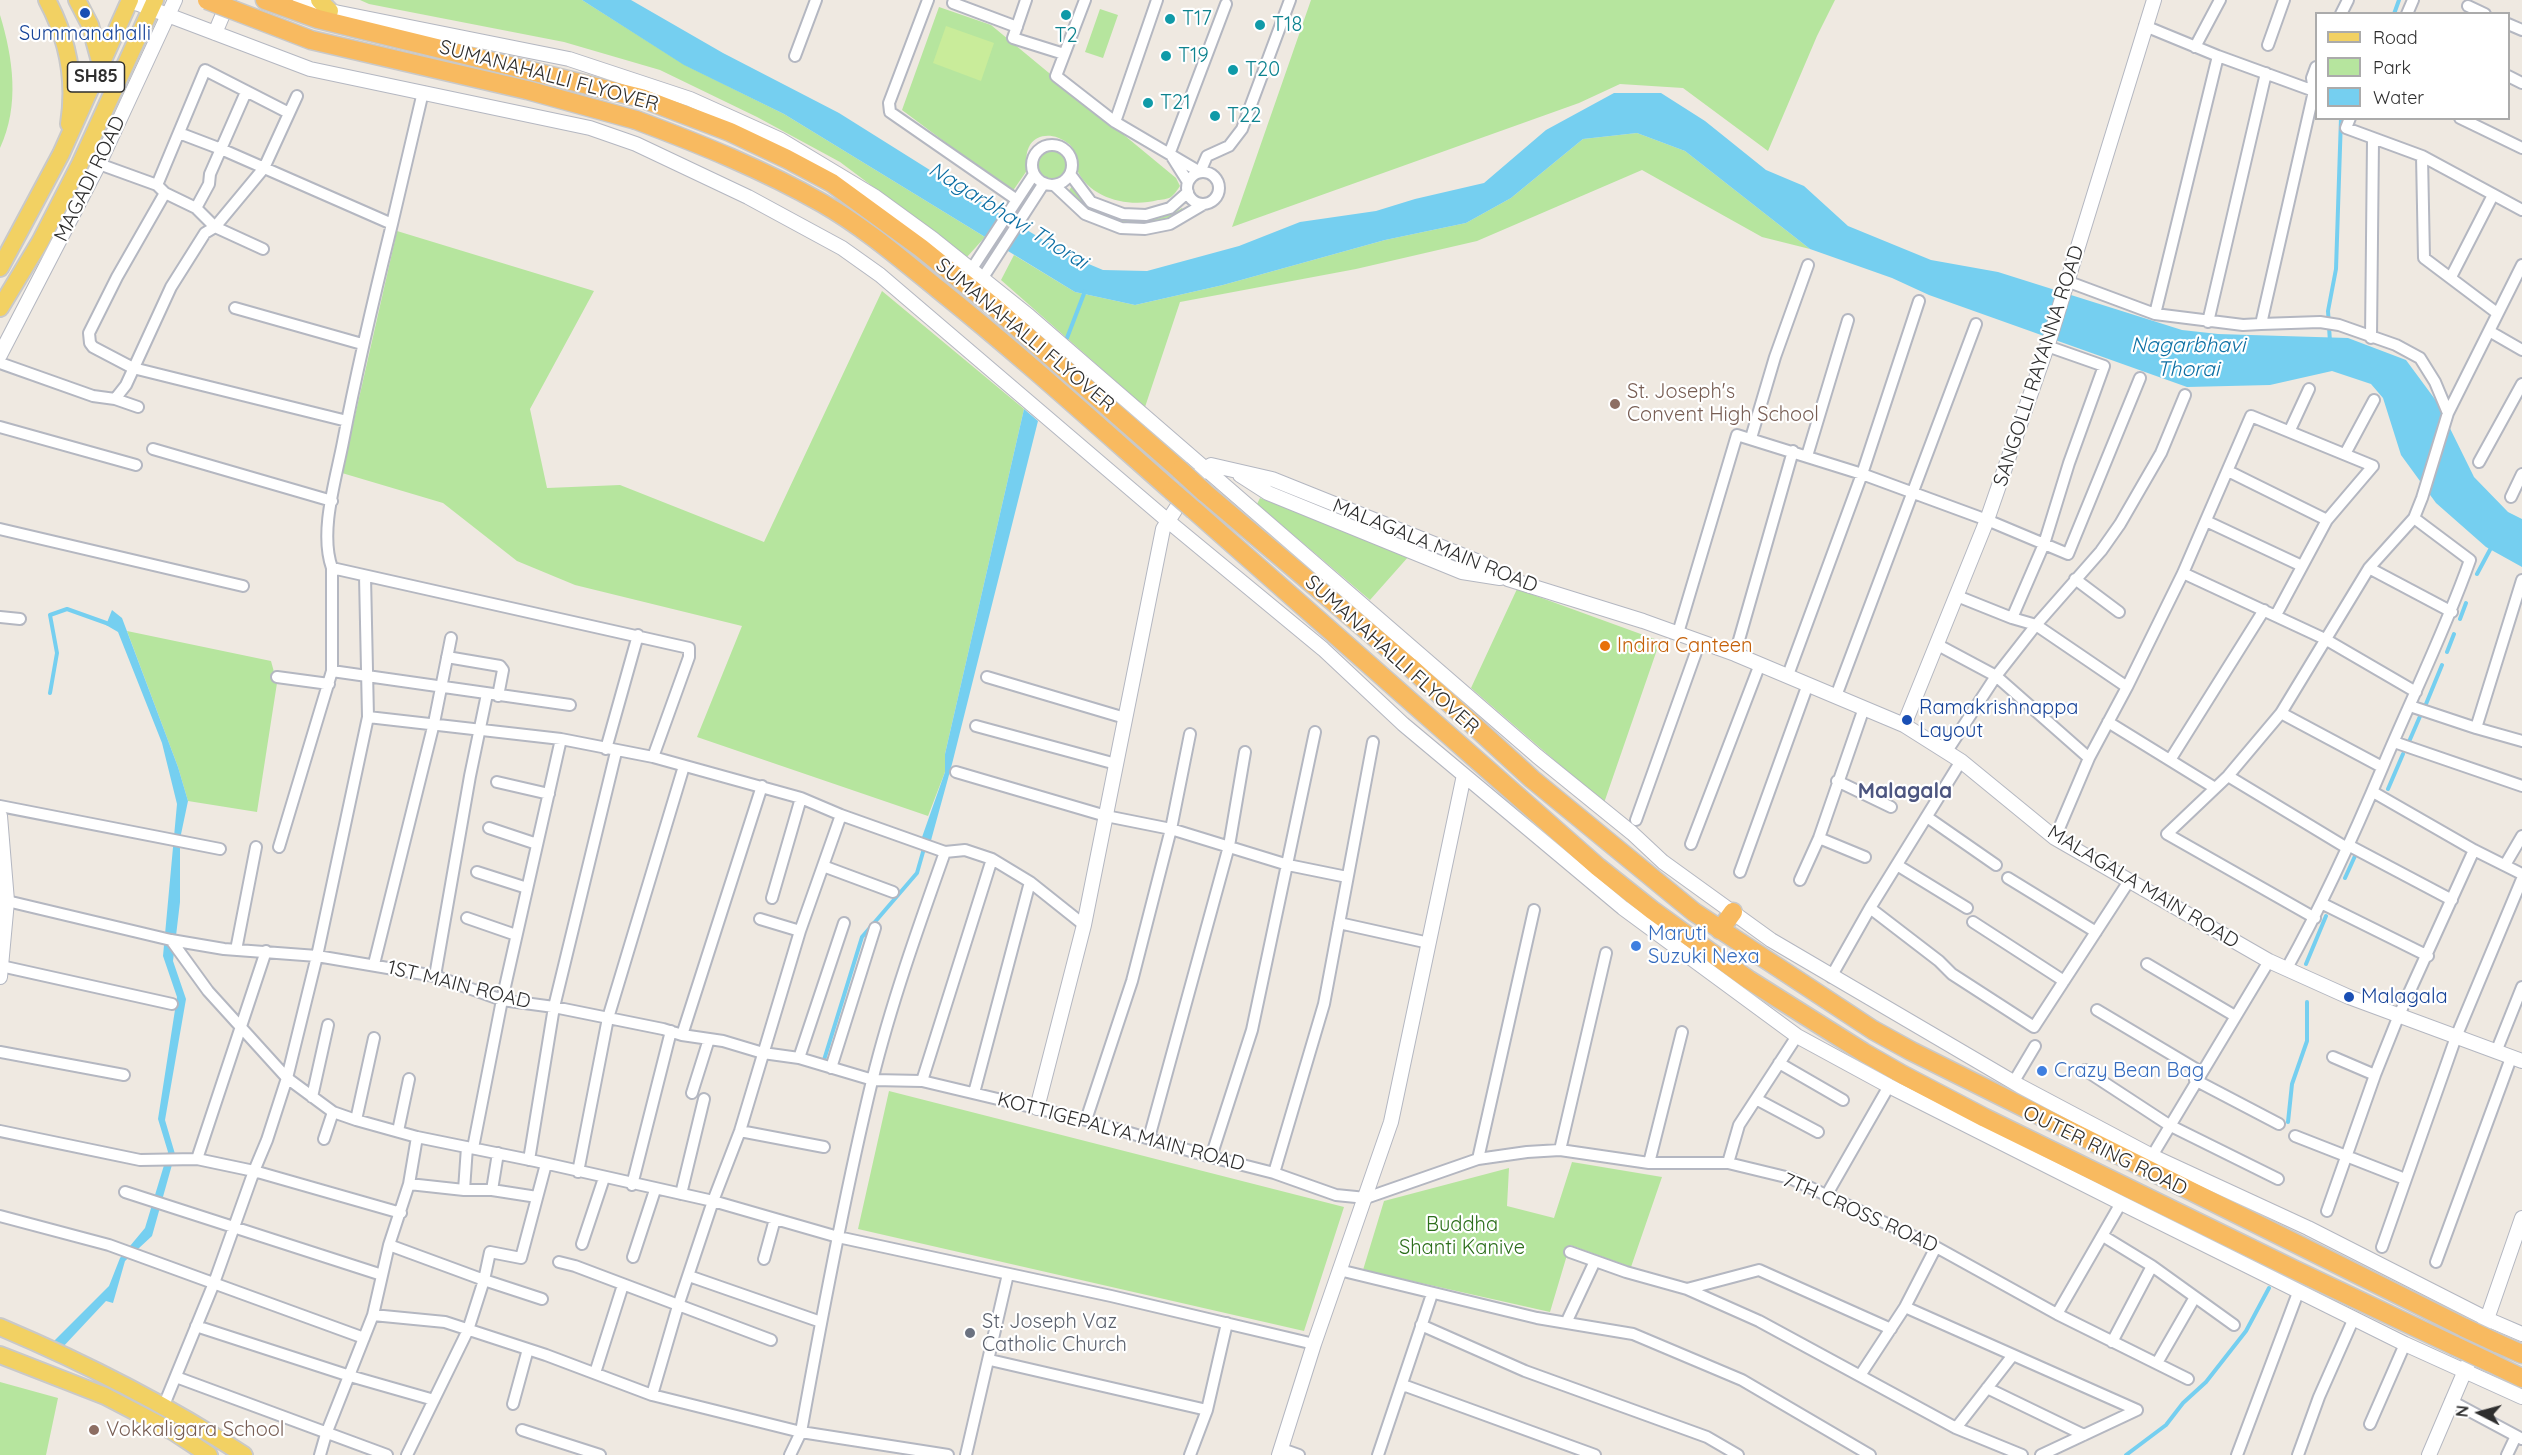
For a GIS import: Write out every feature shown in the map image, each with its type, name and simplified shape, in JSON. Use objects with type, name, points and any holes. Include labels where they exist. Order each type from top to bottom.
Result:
[{"type":"highway","name":"SUMANAHALLI FLYOVER","points":[[207,0],[311,40],[527,90],[636,120],[720,152],[824,204],[864,231],[981,324],[1680,939]]},
{"type":"highway","name":"SUMANAHALLI FLYOVER","points":[[265,0],[318,19],[641,98],[730,132],[832,183],[921,248],[994,307],[1204,492],[1409,666],[1532,779],[1612,846],[1720,930]]},
{"type":"highway","points":[[1720,930],[1733,912]]},
{"type":"highway","name":"OUTER RING ROAD","points":[[1720,930],[1874,1030],[1911,1051],[2465,1328],[2522,1354]]},
{"type":"highway","name":"OUTER RING ROAD","points":[[1680,939],[1903,1075],[1985,1118],[2522,1378]]},
{"type":"main road","points":[[46,0],[65,42],[71,74],[71,107],[61,154]]},
{"type":"main road","points":[[77,0],[90,25],[101,65]]},
{"type":"main road","name":"MAGADI ROAD","points":[[0,268],[61,154],[130,0]]},
{"type":"main road","name":"MAGADI ROAD","points":[[0,308],[40,242],[80,164],[153,4]]},
{"type":"main road","points":[[0,1327],[85,1364],[164,1405],[244,1455]]},
{"type":"main road","points":[[0,1355],[105,1396],[174,1432],[209,1455]]},
{"type":"main road","points":[[0,1364],[17,1363]]},
{"type":"street","points":[[130,0],[153,4],[167,15],[310,69],[590,128],[636,144],[720,182],[842,248],[880,275],[1168,521],[1323,649],[1403,724],[1623,908],[1680,939],[1797,1036],[1889,1086],[2121,1203],[2405,1344],[2522,1397]]},
{"type":"street","name":"MAGADI ROAD","points":[[0,354],[99,164],[175,0]]},
{"type":"street","points":[[215,33],[229,0]]},
{"type":"street","points":[[300,0],[569,59],[622,75],[690,99],[781,140],[800,151],[874,196],[980,270],[1063,346],[1537,756],[1632,833],[1663,862],[1771,940],[2013,1083],[2152,1156],[2308,1228],[2487,1319],[2522,1334]]},
{"type":"street","points":[[795,56],[816,0]]},
{"type":"street","points":[[928,0],[889,103],[890,112],[1016,202]]},
{"type":"street","points":[[954,0],[953,3],[1017,27]]},
{"type":"street","points":[[1026,0],[1013,38],[1064,54]]},
{"type":"street","points":[[1034,174],[1085,214],[1120,228],[1145,229],[1170,224],[1217,196],[1219,186],[1214,177],[1200,172],[1170,152],[1115,122],[1056,76],[1085,0]]},
{"type":"street","points":[[1115,122],[1157,0]]},
{"type":"street","points":[[1070,174],[1091,202],[1123,214],[1146,215],[1170,208],[1200,172],[1207,156],[1229,146],[1242,129],[1290,0]]},
{"type":"street","name":"SANGOLLI RAYANNA ROAD","points":[[1904,725],[1987,520],[2068,286],[2154,0]]},
{"type":"street","points":[[2195,47],[2220,0]]},
{"type":"street","points":[[2268,45],[2284,0]]},
{"type":"street","points":[[1204,204],[1194,201],[1170,152],[1226,4]]},
{"type":"street","points":[[2145,26],[2218,56],[2315,91]]},
{"type":"street","points":[[2155,314],[2218,56]]},
{"type":"street","points":[[157,184],[205,70],[289,113]]},
{"type":"street","points":[[2261,324],[2315,91],[2312,78],[2315,70]]},
{"type":"street","points":[[2208,322],[2265,73]]},
{"type":"street","points":[[196,208],[210,184],[210,174],[246,92]]},
{"type":"street","points":[[279,847],[332,672],[332,568],[326,545],[332,501],[362,344],[423,93]]},
{"type":"street","points":[[115,399],[126,385],[171,287],[205,233],[215,227],[264,168],[297,96]]},
{"type":"street","points":[[2349,120],[2346,128],[2373,140],[2422,156],[2522,210]]},
{"type":"street","points":[[2464,120],[2522,148]]},
{"type":"street","points":[[179,133],[221,148],[392,224]]},
{"type":"street","points":[[2372,338],[2373,140]]},
{"type":"street","points":[[1052,144],[1065,149],[1069,154],[1072,168],[1070,174],[1066,179],[1049,184],[980,270],[1016,202],[1034,174],[1032,160],[1035,154],[1045,146],[1052,144]]},
{"type":"street","points":[[2422,156],[2424,258],[2497,313]]},
{"type":"street","points":[[99,164],[157,184],[165,193],[196,208],[215,227],[263,249]]},
{"type":"street","points":[[165,193],[117,277],[89,333],[93,347],[133,369],[347,421]]},
{"type":"street","points":[[2451,277],[2493,195]]},
{"type":"street","points":[[1751,438],[1775,357],[1808,265]]},
{"type":"street","points":[[2315,918],[2167,834],[2228,776],[2281,713],[2369,567],[2414,518],[2448,413],[2522,265]]},
{"type":"street","points":[[2068,286],[2155,314],[2208,322],[2243,325],[2319,322],[2339,325],[2397,345],[2420,358],[2435,382],[2448,413]]},
{"type":"street","points":[[1788,675],[1862,474],[1919,301]]},
{"type":"street","points":[[235,308],[362,344]]},
{"type":"street","points":[[1807,456],[1848,320]]},
{"type":"street","points":[[1836,696],[1976,324]]},
{"type":"street","points":[[2489,331],[2522,350]]},
{"type":"street","points":[[2012,618],[2044,544],[2069,463],[2104,366],[2048,344]]},
{"type":"street","points":[[0,363],[93,396],[115,399],[138,407]]},
{"type":"street","points":[[2068,554],[2140,378]]},
{"type":"street","points":[[2479,462],[2522,384]]},
{"type":"street","points":[[2290,430],[2309,389]]},
{"type":"street","points":[[1947,751],[1996,676],[2120,524],[2161,453],[2185,395]]},
{"type":"street","points":[[2345,454],[2374,400]]},
{"type":"street","points":[[2055,838],[2088,758],[2127,687],[2183,573],[2250,416],[2290,430],[2373,466],[2327,520],[2276,615]]},
{"type":"street","points":[[0,427],[136,465]]},
{"type":"street","points":[[1678,633],[1737,435],[1862,474],[1987,520],[2068,554],[2087,566]]},
{"type":"street","points":[[153,449],[332,501]]},
{"type":"street","points":[[1735,654],[1793,452]]},
{"type":"street","name":"MALAGALA MAIN ROAD","points":[[1206,468],[1211,465],[1230,470],[1268,493],[1462,572],[1508,579],[1678,633],[1788,675],[1904,725],[1961,761],[2055,838],[2269,961],[2349,997],[2516,1060]]},
{"type":"street","points":[[1037,1108],[1084,925],[1163,530],[1196,477],[1206,468]]},
{"type":"street","points":[[2228,471],[2327,520]]},
{"type":"street","points":[[2511,497],[2521,478]]},
{"type":"street","points":[[2287,968],[2315,918],[2373,792],[2451,612],[2470,560],[2414,518]]},
{"type":"street","points":[[2206,521],[2302,566]]},
{"type":"street","points":[[0,529],[243,586]]},
{"type":"street","points":[[2369,567],[2451,612]]},
{"type":"street","points":[[332,568],[689,648],[690,652],[653,757]]},
{"type":"street","points":[[2183,573],[2325,639],[2416,692]]},
{"type":"street","points":[[164,1405],[214,1283],[288,1078],[317,956],[368,717],[365,576]]},
{"type":"street","points":[[2075,579],[2120,612]]},
{"type":"street","points":[[2476,728],[2522,580]]},
{"type":"street","points":[[1958,596],[2012,618],[2036,625],[2127,687]]},
{"type":"street","points":[[2170,760],[2264,610]]},
{"type":"street","points":[[0,617],[20,619]]},
{"type":"street","points":[[529,1160],[554,1007],[638,635]]},
{"type":"street","points":[[374,964],[434,723],[451,638]]},
{"type":"street","points":[[1636,820],[1700,641]]},
{"type":"street","points":[[1938,645],[1996,676],[2088,758]]},
{"type":"street","points":[[435,976],[480,729],[503,670],[500,666],[447,657]]},
{"type":"street","points":[[1691,844],[1760,664]]},
{"type":"street","points":[[332,672],[570,705]]},
{"type":"street","points":[[277,676],[329,684]]},
{"type":"street","points":[[987,677],[1125,718]]},
{"type":"street","points":[[1740,872],[1808,684]]},
{"type":"street","points":[[2410,706],[2522,741]]},
{"type":"street","points":[[1800,880],[1820,838],[1837,781],[1864,708]]},
{"type":"street","points":[[2281,713],[2382,767]]},
{"type":"street","points":[[368,717],[561,739],[653,757],[762,786],[801,798],[841,815],[945,852],[965,850],[992,859],[1030,882],[1084,925]]},
{"type":"street","points":[[2108,722],[2215,789]]},
{"type":"street","points":[[976,726],[1116,764]]},
{"type":"street","points":[[1211,1157],[1252,1030],[1315,732]]},
{"type":"street","points":[[1086,1120],[1132,981],[1171,829],[1190,734]]},
{"type":"street","points":[[464,1190],[470,1147],[561,739]]},
{"type":"street","points":[[1274,1173],[1324,1004],[1372,742]]},
{"type":"street","points":[[2394,742],[2522,786]]},
{"type":"street","points":[[1149,1138],[1229,846],[1245,752]]},
{"type":"street","points":[[1831,977],[1870,908],[1961,761]]},
{"type":"street","points":[[578,1172],[608,1018],[684,766]]},
{"type":"street","points":[[956,772],[1106,816],[1171,829],[1288,865],[1347,877]]},
{"type":"street","points":[[1299,1455],[1280,1452],[1314,1344],[1391,1122],[1464,775]]},
{"type":"street","points":[[2228,776],[2348,846],[2452,900]]},
{"type":"street","points":[[1837,781],[1891,807]]},
{"type":"street","points":[[497,782],[549,794]]},
{"type":"street","points":[[632,1185],[676,1033],[762,786]]},
{"type":"street","points":[[2373,792],[2474,850],[2522,874]]},
{"type":"street","points":[[772,898],[801,798]]},
{"type":"street","points":[[0,807],[220,849]]},
{"type":"street","points":[[652,1395],[688,1275],[740,1131],[800,931],[841,815]]},
{"type":"street","points":[[0,816],[7,901],[1,971],[172,1004]]},
{"type":"street","points":[[1927,817],[1996,865]]},
{"type":"street","points":[[489,828],[537,844]]},
{"type":"street","points":[[2505,865],[2522,836]]},
{"type":"street","points":[[1820,838],[1865,857]]},
{"type":"street","points":[[236,950],[256,847]]},
{"type":"street","points":[[2327,1211],[2375,1075],[2399,1015],[2428,956],[2474,850]]},
{"type":"street","points":[[790,1455],[801,1432],[838,1237],[873,1080],[905,965],[945,852]]},
{"type":"street","points":[[922,1081],[992,859]]},
{"type":"street","points":[[1897,865],[1967,908]]},
{"type":"street","points":[[823,866],[893,891]]},
{"type":"street","points":[[477,873],[527,888]]},
{"type":"street","points":[[2008,878],[2096,932]]},
{"type":"street","points":[[2382,1247],[2456,1037],[2522,879]]},
{"type":"street","points":[[1870,908],[1939,961],[1952,974],[2034,1027],[2129,881]]},
{"type":"street","points":[[974,1093],[1030,882]]},
{"type":"street","name":"1ST MAIN ROAD","points":[[7,901],[171,940],[236,950],[317,956],[435,976],[502,1000],[554,1007],[709,1039],[763,1053],[799,1058],[873,1080]]},
{"type":"street","points":[[2321,903],[2428,956]]},
{"type":"street","points":[[1478,1159],[1534,910]]},
{"type":"street","points":[[467,918],[516,936]]},
{"type":"street","points":[[760,919],[800,931]]},
{"type":"street","points":[[1973,922],[2064,981]]},
{"type":"street","points":[[799,1058],[844,923]]},
{"type":"street","points":[[1339,923],[1429,944]]},
{"type":"street","points":[[831,1068],[875,928]]},
{"type":"street","points":[[171,940],[208,991],[288,1078],[333,1112],[417,1137],[713,1201],[838,1237],[1314,1344]]},
{"type":"street","points":[[197,1159],[266,951]]},
{"type":"street","points":[[1560,1150],[1606,953]]},
{"type":"street","points":[[2152,1156],[2269,961]]},
{"type":"street","points":[[2147,964],[2235,1016]]},
{"type":"street","points":[[2496,1052],[2522,987]]},
{"type":"street","points":[[2097,1010],[2198,1076],[2279,1124]]},
{"type":"street","points":[[312,1097],[328,1025]]},
{"type":"street","points":[[1649,1163],[1682,1032]]},
{"type":"street","points":[[1728,1163],[1739,1125],[1797,1036]]},
{"type":"street","points":[[356,1120],[374,1038]]},
{"type":"street","points":[[692,1093],[709,1039]]},
{"type":"street","points":[[2013,1083],[2035,1046]]},
{"type":"street","points":[[0,1052],[124,1076]]},
{"type":"street","points":[[2332,1057],[2375,1075]]},
{"type":"street","points":[[2436,1262],[2516,1060]]},
{"type":"street","points":[[1779,1063],[1843,1100]]},
{"type":"street","points":[[2085,1071],[2169,1125],[2278,1179]]},
{"type":"street","points":[[398,1131],[409,1079]]},
{"type":"street","name":"KOTTIGEPALYA MAIN ROAD","points":[[873,1080],[922,1081],[1037,1108],[1274,1173],[1336,1195],[1366,1198]]},
{"type":"street","points":[[1826,1196],[1889,1086]]},
{"type":"street","points":[[681,1194],[704,1099]]},
{"type":"street","points":[[1756,1099],[1818,1132]]},
{"type":"street","points":[[324,1139],[333,1112]]},
{"type":"street","points":[[0,1131],[140,1160],[197,1159],[254,1171],[401,1213]]},
{"type":"street","points":[[740,1131],[824,1147]]},
{"type":"street","points":[[2295,1136],[2405,1179]]},
{"type":"street","points":[[320,1455],[326,1434],[373,1315],[389,1245],[409,1184],[417,1137]]},
{"type":"street","name":"7TH CROSS ROAD","points":[[1366,1198],[1478,1159],[1560,1150],[1649,1163],[1728,1163],[1790,1178],[1936,1247],[2057,1314],[2188,1379]]},
{"type":"street","points":[[492,1190],[498,1153]]},
{"type":"street","points":[[407,1455],[468,1330],[484,1280],[490,1252],[521,1258],[546,1164]]},
{"type":"street","points":[[582,1244],[604,1178]]},
{"type":"street","points":[[409,1184],[464,1190],[492,1190],[537,1197]]},
{"type":"street","points":[[633,1257],[655,1190]]},
{"type":"street","points":[[125,1192],[382,1275]]},
{"type":"street","points":[[2057,1314],[2121,1203]]},
{"type":"street","points":[[0,1215],[110,1245],[364,1338]]},
{"type":"street","points":[[2429,1455],[2487,1319],[2522,1218]]},
{"type":"street","points":[[764,1259],[775,1219]]},
{"type":"street","points":[[2103,1236],[2152,1266],[2234,1324]]},
{"type":"street","points":[[389,1245],[542,1299]]},
{"type":"street","points":[[1861,1374],[1905,1307],[1936,1247]]},
{"type":"street","points":[[1570,1252],[1688,1288],[1759,1321],[1861,1374],[1956,1428],[2022,1455]]},
{"type":"street","points":[[1566,1323],[1594,1261]]},
{"type":"street","points":[[559,1262],[771,1340]]},
{"type":"street","points":[[2112,1342],[2152,1266]]},
{"type":"street","points":[[1340,1270],[1432,1294],[1566,1323],[1633,1334],[1742,1380],[1870,1455]]},
{"type":"street","points":[[1688,1288],[1759,1270],[1891,1329]]},
{"type":"street","points":[[966,1455],[990,1360],[1008,1274]]},
{"type":"street","points":[[688,1275],[821,1322]]},
{"type":"street","points":[[595,1373],[623,1285]]},
{"type":"street","points":[[2237,1455],[2299,1290]]},
{"type":"street","points":[[1378,1455],[1432,1294]]},
{"type":"street","points":[[2157,1363],[2195,1297]]},
{"type":"street","points":[[1905,1307],[2137,1410],[2041,1455]]},
{"type":"street","points":[[373,1315],[445,1322],[528,1349],[652,1395],[801,1432],[948,1455]]},
{"type":"street","points":[[2298,1455],[2319,1397],[2354,1318]]},
{"type":"street","points":[[1190,1455],[1207,1410],[1227,1323]]},
{"type":"street","points":[[1421,1325],[1526,1371],[1707,1437],[1738,1455]]},
{"type":"street","points":[[196,1326],[350,1376],[434,1400]]},
{"type":"street","points":[[2370,1424],[2405,1344]]},
{"type":"street","points":[[513,1404],[528,1349]]},
{"type":"street","points":[[1956,1428],[2013,1355]]},
{"type":"street","points":[[990,1360],[1207,1410]]},
{"type":"street","points":[[176,1377],[387,1455]]},
{"type":"street","points":[[1402,1385],[1595,1455]]},
{"type":"street","points":[[1987,1388],[2084,1435]]},
{"type":"street","points":[[2451,1401],[2519,1437],[2507,1455]]},
{"type":"street","points":[[522,1430],[600,1455]]},
{"type":"green space","points":[[360,0],[582,0],[685,65],[784,114],[985,237],[967,257],[840,162],[757,117],[660,70],[564,42],[369,4]]},
{"type":"green space","points":[[1311,0],[1835,0],[1817,36],[1768,151],[1683,88],[1620,84],[1579,103],[1232,227]]},
{"type":"green space","points":[[939,7],[991,25],[1176,178],[1180,186],[1176,192],[1166,199],[1147,202],[1123,202],[1112,199],[1091,188],[1083,180],[1077,170],[1074,153],[1069,144],[1052,136],[1044,136],[1031,143],[1028,150],[1028,169],[1012,192],[902,110]]},
{"type":"green space","points":[[1100,9],[1118,15],[1103,58],[1085,52]]},
{"type":"green space","points":[[0,15],[11,65],[12,98],[6,132],[0,148]]},
{"type":"green space","points":[[946,26],[994,43],[981,81],[933,63]]},
{"type":"green space","points":[[1637,133],[1685,151],[1810,249],[1762,237],[1642,170],[1477,241],[1356,269],[1180,302],[1145,407],[1001,280],[1014,255],[1075,292],[1135,305],[1223,285],[1385,240],[1466,223],[1511,198],[1583,139]]},
{"type":"green space","points":[[1052,151],[1062,155],[1066,165],[1062,175],[1052,179],[1042,175],[1038,165],[1042,155]]},
{"type":"green space","points":[[1072,186],[1095,207],[1123,218],[1153,219],[1182,208],[1184,211],[1153,224],[1123,223],[1108,219],[1081,203],[1068,192]]},
{"type":"green space","points":[[397,231],[594,291],[530,409],[547,488],[620,485],[764,542],[882,291],[1024,409],[945,754],[945,772],[928,816],[697,737],[742,626],[575,585],[517,561],[443,503],[342,473]]},
{"type":"green space","points":[[1260,498],[1409,556],[1370,600],[1257,504]]},
{"type":"green space","points":[[1517,589],[1660,641],[1604,803],[1471,688]]},
{"type":"green space","points":[[127,631],[271,661],[277,683],[257,812],[188,801],[178,767]]},
{"type":"green space","points":[[889,1091],[1344,1207],[1304,1331],[858,1229]]},
{"type":"green space","name":"Buddha Shanti Kanive","points":[[1572,1162],[1662,1177],[1631,1267],[1570,1245],[1550,1312],[1363,1270],[1384,1201],[1509,1168],[1507,1206],[1554,1218]]},
{"type":"green space","points":[[0,1382],[58,1398],[46,1455],[0,1455]]},
{"type":"water","name":"Nagarbhavi Thorai","points":[[582,0],[631,0],[723,53],[839,113],[1072,257],[1103,270],[1147,271],[1239,246],[1300,222],[1376,211],[1415,199],[1484,183],[1546,130],[1614,93],[1661,93],[1705,121],[1766,170],[1804,186],[1848,226],[1931,260],[1998,272],[2182,330],[2218,334],[2348,338],[2406,360],[2437,402],[2474,477],[2508,512],[2522,519],[2522,567],[2486,547],[2436,503],[2401,455],[2383,398],[2371,384],[2332,371],[2270,385],[2187,387],[1929,295],[1892,278],[1810,249],[1685,151],[1637,133],[1583,139],[1511,198],[1466,223],[1385,240],[1223,285],[1135,305],[1075,292],[784,114],[684,65]]},
{"type":"water","points":[[1024,409],[1038,421],[930,844],[921,840],[945,772],[945,754]]},
{"type":"water","points":[[112,610],[122,618],[178,767],[188,801],[180,839],[180,902],[173,961],[186,999],[165,1120],[175,1154],[152,1236],[125,1261],[113,1303],[106,1301],[61,1349],[51,1344],[109,1286],[120,1258],[145,1228],[168,1152],[158,1119],[177,997],[163,956],[177,804],[162,743],[118,632],[106,625]]},
{"type":"waterway","points":[[2395,12],[2399,0]]},
{"type":"waterway","points":[[2330,342],[2328,311],[2336,269],[2341,120]]},
{"type":"waterway","points":[[1067,338],[1085,291]]},
{"type":"waterway","points":[[2477,574],[2492,546]]},
{"type":"waterway","points":[[2460,619],[2466,603]]},
{"type":"waterway","points":[[50,693],[57,653],[50,615],[67,609],[109,624]]},
{"type":"waterway","points":[[2447,652],[2454,634]]},
{"type":"waterway","points":[[2426,704],[2442,665]]},
{"type":"waterway","points":[[2408,744],[2421,714]]},
{"type":"waterway","points":[[2388,789],[2403,754]]},
{"type":"waterway","points":[[824,1060],[862,937],[917,873],[925,845]]},
{"type":"waterway","points":[[2345,878],[2355,856]]},
{"type":"waterway","points":[[2306,964],[2326,916]]},
{"type":"waterway","points":[[2288,1122],[2292,1084],[2307,1041],[2307,1002]]},
{"type":"waterway","points":[[2126,1455],[2166,1425],[2183,1403],[2206,1382],[2246,1331],[2269,1288]]},
{"type":"place","name":"Summanahalli","points":[[85,13]]},
{"type":"place","name":"T2","points":[[1066,15]]},
{"type":"place","name":"T17","points":[[1170,19]]},
{"type":"place","name":"T18","points":[[1260,25]]},
{"type":"place","name":"T19","points":[[1166,56]]},
{"type":"place","name":"T20","points":[[1233,70]]},
{"type":"place","name":"T21","points":[[1148,103]]},
{"type":"place","name":"T22","points":[[1215,116]]},
{"type":"place","name":"St. Joseph's Convent High School","points":[[1615,404]]},
{"type":"place","name":"Indira Canteen","points":[[1605,646]]},
{"type":"place","name":"Ramakrishnappa Layout","points":[[1907,720]]},
{"type":"place","name":"Maruti Suzuki Nexa","points":[[1636,946]]},
{"type":"place","name":"Malagala","points":[[2349,997]]},
{"type":"place","name":"Crazy Bean Bag","points":[[2042,1071]]},
{"type":"place","name":"St. Joseph Vaz Catholic Church","points":[[970,1333]]},
{"type":"place","name":"Vokkaligara School","points":[[94,1430]]},
{"type":"district","name":"Malagala","points":[[1905,792]]}]
